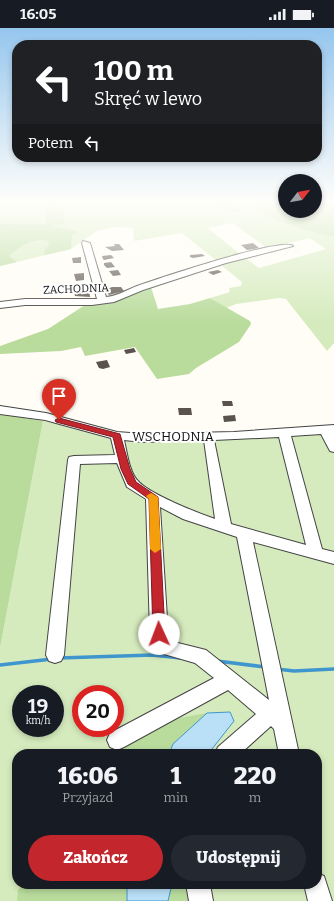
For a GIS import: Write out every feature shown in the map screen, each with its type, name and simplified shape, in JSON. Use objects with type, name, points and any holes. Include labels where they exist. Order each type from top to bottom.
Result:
[{"type":"street","points":[[86,243],[102,301]]},
{"type":"street","name":"ZACHODNIA","points":[[0,305],[25,302],[102,301],[114,299],[140,288],[223,261],[271,248],[289,246]]},
{"type":"street","name":"WSCHODNIA","points":[[0,410],[46,417],[117,436],[178,438],[330,429],[334,448]]},
{"type":"street","points":[[117,436],[132,484],[153,497],[188,516],[244,534],[334,558]]},
{"type":"street","points":[[285,436],[316,553]]},
{"type":"street","points":[[210,442],[224,527]]},
{"type":"street","points":[[55,655],[74,460],[123,459]]},
{"type":"street","points":[[153,497],[159,634],[163,647],[200,656],[276,719]]},
{"type":"street","points":[[244,534],[276,719],[287,749]]},
{"type":"street","points":[[117,740],[228,680]]},
{"type":"street","points":[[232,749],[276,719]]},
{"type":"street","points":[[199,889],[201,901]]},
{"type":"street","points":[[317,889],[320,901]]},
{"type":"green space","points":[[0,242],[81,242],[71,249],[0,266]]},
{"type":"green space","points":[[0,242],[32,242],[17,249],[9,256],[17,262],[0,266]]},
{"type":"green space","points":[[49,242],[72,242],[71,249],[45,255],[44,251],[48,247]]},
{"type":"green space","points":[[193,242],[225,242],[241,255],[218,262]]},
{"type":"green space","points":[[258,242],[294,242],[267,248]]},
{"type":"green space","points":[[315,242],[334,242],[334,343],[327,351],[286,299],[279,298],[236,304],[226,308],[210,298],[230,292],[229,288],[241,286],[242,282],[221,265],[245,258],[259,268],[326,249]]},
{"type":"green space","points":[[151,287],[158,309],[190,304],[210,298],[250,321],[251,324],[239,342],[196,368],[189,374],[157,379],[135,347],[85,356],[81,347],[61,351],[0,354],[0,346],[48,329],[85,305],[101,304],[123,298]]},
{"type":"green space","points":[[0,414],[43,421],[0,648]]},
{"type":"green space","points":[[43,421],[127,438],[330,430],[334,440],[334,901],[0,901],[0,648]]},
{"type":"green space","points":[[207,713],[173,744],[171,749],[122,749],[138,735],[148,729],[158,724]]},
{"type":"green space","points":[[127,889],[127,901],[17,901],[18,890]]},
{"type":"green space","points":[[171,889],[196,889],[198,901],[168,901]]},
{"type":"water","points":[[230,712],[234,721],[212,749],[171,749],[173,744],[207,713]]},
{"type":"water","points":[[127,889],[171,889],[168,901],[127,901]]},
{"type":"building","points":[[253,243],[259,248],[247,250],[241,245]]},
{"type":"building","points":[[114,244],[119,244],[124,250],[112,251],[105,247],[115,246]]},
{"type":"building","points":[[202,254],[205,256],[190,257],[190,255]]},
{"type":"building","points":[[111,255],[114,258],[104,260],[102,256]]},
{"type":"building","points":[[81,257],[81,263],[73,263],[72,258]]},
{"type":"building","points":[[111,262],[115,267],[107,268],[104,265],[104,263]]},
{"type":"building","points":[[118,270],[121,275],[113,276],[109,271]]},
{"type":"building","points":[[218,270],[222,272],[213,275],[208,272]]},
{"type":"building","points":[[84,273],[84,280],[76,281],[74,274]]},
{"type":"building","points":[[112,287],[121,287],[124,291],[109,295],[105,290]]},
{"type":"building","points":[[89,288],[90,297],[75,296],[74,292],[80,291],[80,289]]},
{"type":"building","points":[[134,348],[136,352],[126,354],[124,350]]},
{"type":"building","points":[[107,360],[110,367],[103,369],[99,368],[96,362]]},
{"type":"building","points":[[222,401],[232,401],[233,406],[223,406]]},
{"type":"building","points":[[178,408],[191,408],[192,415],[179,415]]},
{"type":"building","points":[[235,415],[236,421],[224,422],[223,416]]},
{"type":"waterway","points":[[59,658],[153,655],[180,658]]},
{"type":"waterway","points":[[0,665],[52,659]]},
{"type":"waterway","points":[[217,661],[265,667]]},
{"type":"waterway","points":[[277,669],[294,671],[334,669]]},
{"type":"slow traffic","points":[[151,496],[153,497],[155,549]]},
{"type":"route","points":[[59,420],[117,436],[126,469],[132,484],[153,497],[159,634]]}]
